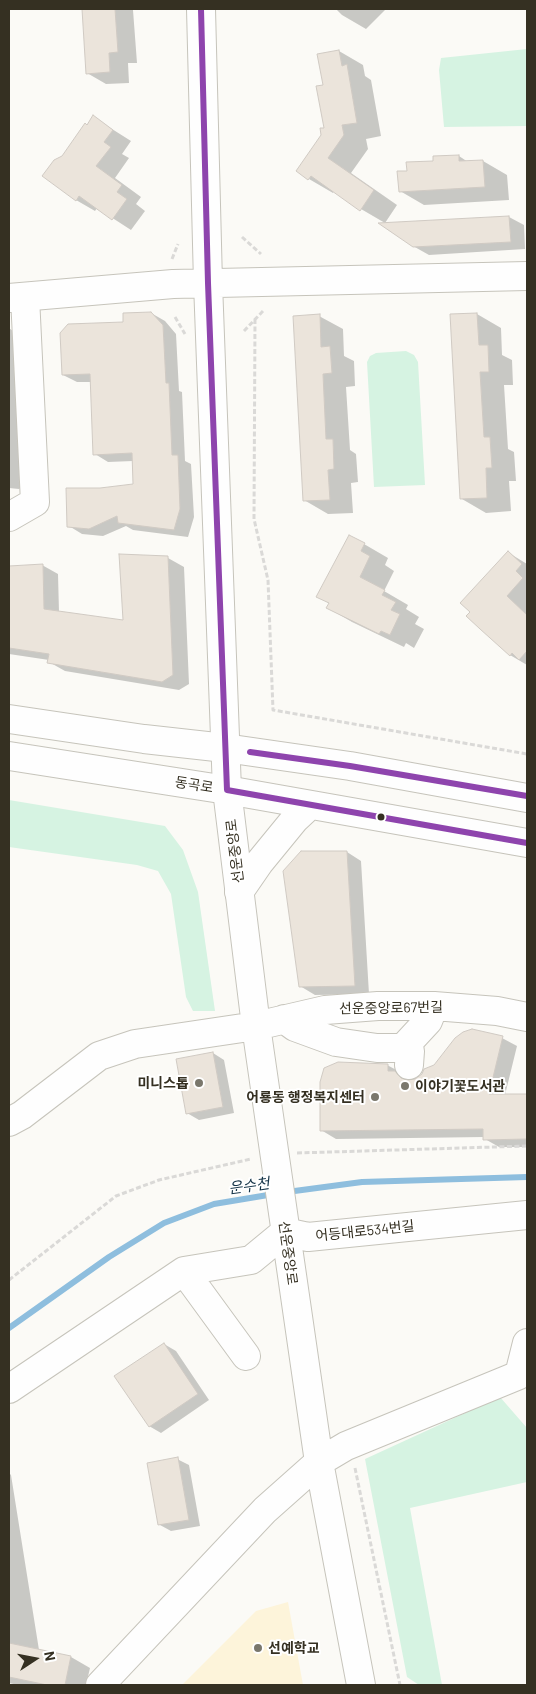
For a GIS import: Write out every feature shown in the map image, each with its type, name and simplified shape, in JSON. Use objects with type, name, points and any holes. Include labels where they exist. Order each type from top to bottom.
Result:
[{"type":"street","name":"선운중앙로","points":[[201,9],[208,283],[227,790],[256,1026],[319,1462],[362,1685]]},
{"type":"street","points":[[9,518],[35,502],[17,297],[173,284],[527,276]]},
{"type":"street","points":[[9,719],[350,766],[520,796]]},
{"type":"street","name":"동곡로","points":[[9,756],[227,790],[527,843]]},
{"type":"street","points":[[240,892],[259,863],[295,819],[310,805]]},
{"type":"street","name":"선운중앙로67번길","points":[[9,1122],[99,1056],[135,1044],[256,1026],[325,1010],[378,1006],[434,1006],[497,1011],[527,1017]]},
{"type":"street","points":[[284,1019],[295,1027],[336,1042],[377,1048],[406,1056],[428,1021],[434,1006]]},
{"type":"street","name":"어등대로534번길","points":[[284,1228],[308,1237],[527,1215]]},
{"type":"street","points":[[9,1389],[184,1271],[251,1260],[284,1228]]},
{"type":"street","points":[[184,1271],[246,1356]]},
{"type":"street","points":[[100,1685],[265,1510],[319,1462],[346,1446],[519,1375],[527,1343]]},
{"type":"path","points":[[242,237],[261,254]]},
{"type":"path","points":[[172,259],[178,244]]},
{"type":"path","points":[[244,331],[264,310]]},
{"type":"path","points":[[175,317],[186,336]]},
{"type":"path","points":[[256,319],[254,519],[268,580],[273,710],[527,754]]},
{"type":"shaded area","name":"선예학교","points":[[288,1602],[303,1685],[182,1685],[256,1611]]},
{"type":"green space","points":[[527,49],[527,126],[444,127],[439,70],[441,58]]},
{"type":"green space","points":[[406,351],[414,355],[418,362],[425,485],[374,487],[367,362],[370,356],[376,353]]},
{"type":"green space","points":[[9,800],[165,826],[183,850],[198,892],[215,1011],[193,1011],[186,997],[171,894],[158,871],[137,865],[9,847]]},
{"type":"green space","points":[[500,1397],[527,1428],[527,1482],[410,1508],[442,1685],[419,1685],[407,1677],[365,1459]]},
{"type":"building","points":[[82,9],[115,9],[118,52],[109,53],[110,72],[86,74]]},
{"type":"building","points":[[339,50],[342,66],[347,64],[357,123],[342,125],[344,135],[328,158],[374,190],[360,211],[311,176],[308,180],[296,171],[321,135],[320,128],[324,128],[316,86],[323,85],[317,54]]},
{"type":"building","points":[[93,115],[113,130],[104,142],[111,147],[96,166],[122,185],[117,192],[127,199],[112,220],[79,196],[76,201],[42,176],[54,160],[62,156],[85,123],[87,125]]},
{"type":"building","points":[[459,155],[459,161],[483,160],[485,187],[399,192],[397,171],[407,171],[406,162],[433,161],[433,156]]},
{"type":"building","points":[[509,216],[511,242],[413,247],[378,223]]},
{"type":"building","points":[[151,312],[163,325],[166,383],[169,383],[172,455],[178,455],[180,509],[174,530],[118,523],[117,516],[89,529],[67,527],[66,488],[100,488],[133,484],[132,453],[93,455],[90,374],[62,375],[60,333],[68,324],[123,322],[123,313]]},
{"type":"building","points":[[477,313],[479,345],[488,345],[489,372],[480,372],[484,437],[490,437],[492,468],[486,468],[487,498],[460,499],[450,314]]},
{"type":"building","points":[[320,314],[321,347],[330,346],[332,373],[323,374],[326,439],[333,439],[334,469],[328,470],[330,500],[303,501],[293,316]]},
{"type":"building","points":[[349,535],[365,543],[361,551],[370,556],[360,577],[385,590],[382,595],[396,602],[391,610],[400,614],[390,635],[381,631],[379,634],[326,608],[329,603],[316,597]]},
{"type":"building","points":[[508,551],[522,564],[516,571],[523,578],[507,596],[527,615],[527,651],[519,660],[512,653],[510,656],[466,616],[470,612],[460,603]]},
{"type":"building","points":[[119,554],[168,556],[173,675],[162,682],[47,663],[49,654],[9,648],[9,566],[43,564],[44,609],[123,620]]},
{"type":"building","points":[[301,851],[347,851],[355,986],[299,987],[283,871]]},
{"type":"building","name":"이야기꽃도서관","points":[[472,1029],[503,1036],[489,1094],[527,1094],[527,1139],[483,1140],[483,1129],[320,1131],[320,1082],[324,1068],[338,1062],[388,1064],[388,1071],[395,1071],[401,1078],[407,1080],[415,1079],[422,1074],[424,1069],[434,1065],[455,1038],[463,1032]]},
{"type":"building","name":"미니스톱","points":[[213,1052],[223,1107],[186,1114],[176,1059]]},
{"type":"building","points":[[164,1343],[198,1394],[149,1427],[114,1376]]},
{"type":"building","points":[[178,1457],[189,1520],[158,1525],[147,1463]]},
{"type":"building","points":[[9,1643],[71,1656],[65,1685],[47,1685],[9,1677]]},
{"type":"waterway","name":"운수천","points":[[287,1192],[362,1182],[527,1177]]},
{"type":"waterway","name":"운수천","points":[[9,1328],[109,1257],[164,1223],[214,1204],[274,1194]]},
{"type":"transit line","points":[[201,9],[208,283],[227,790],[527,843]]},
{"type":"transit line","points":[[250,752],[350,766],[527,796]]},
{"type":"place","name":"미니스톱","points":[[199,1083]]},
{"type":"place","name":"이야기꽃도서관","points":[[405,1086]]},
{"type":"place","name":"어룡동 행정복지센터","points":[[375,1097]]},
{"type":"place","name":"선예학교","points":[[258,1648]]}]
